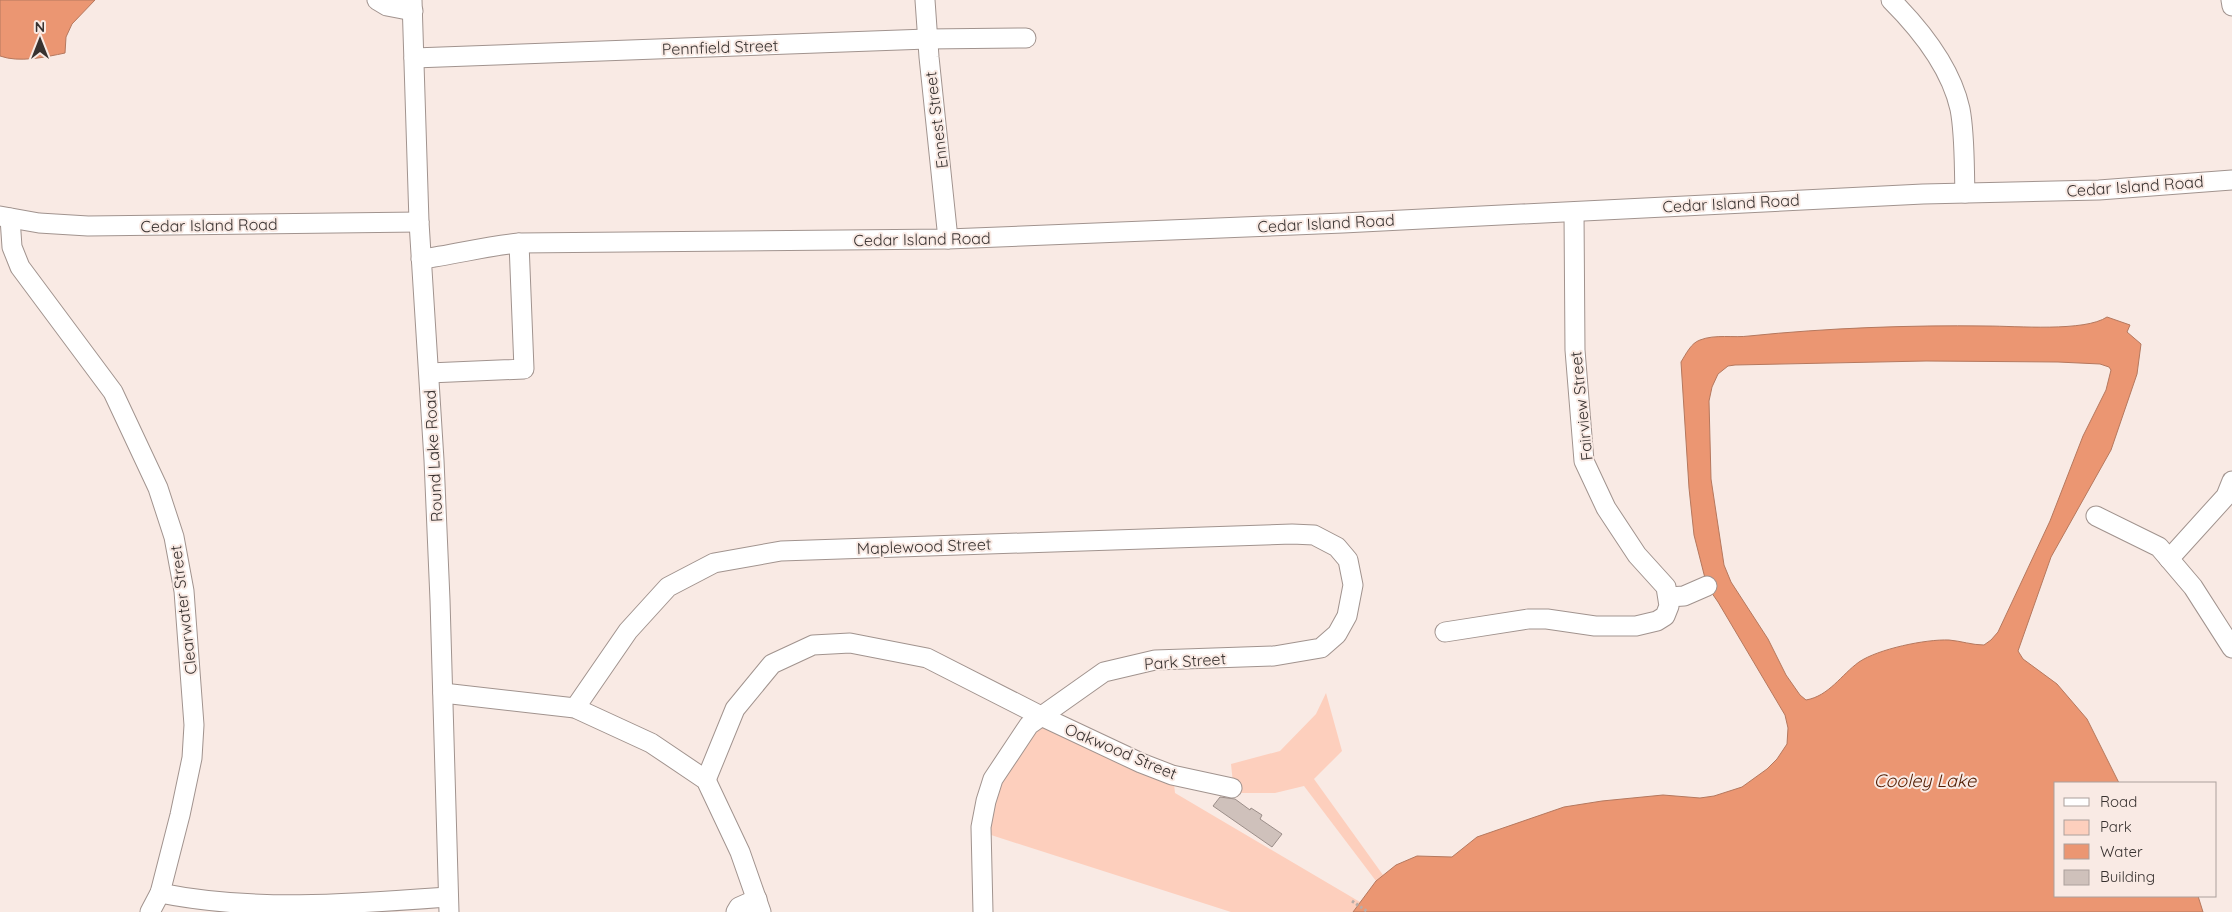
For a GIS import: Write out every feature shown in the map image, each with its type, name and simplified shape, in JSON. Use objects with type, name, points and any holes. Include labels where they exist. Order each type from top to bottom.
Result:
[{"type":"street","points":[[376,0],[387,6],[412,5]]},
{"type":"street","name":"Ennest Street","points":[[925,0],[927,39],[948,240]]},
{"type":"street","points":[[1891,0],[1910,19],[1947,74],[1960,108],[1965,193]]},
{"type":"street","points":[[2231,0],[2232,6]]},
{"type":"street","name":"Round Lake Road","points":[[412,5],[421,259],[436,487],[449,905]]},
{"type":"street","name":"Pennfield Street","points":[[414,58],[927,39],[1026,38]]},
{"type":"street","name":"Cedar Island Road","points":[[421,259],[448,256],[487,246],[519,243],[948,240],[1965,193],[2099,190],[2232,180]]},
{"type":"street","name":"Fairview Street","points":[[1574,212],[1575,350],[1584,461],[1606,508],[1637,555],[1666,587],[1669,601]]},
{"type":"street","name":"Cedar Island Road","points":[[5,217],[49,224],[88,226],[420,222]]},
{"type":"street","name":"Clearwater Street","points":[[5,217],[12,247],[20,267],[113,392],[158,488],[174,537],[184,591],[194,725],[192,758],[160,893],[150,912]]},
{"type":"street","points":[[429,373],[524,369],[519,243]]},
{"type":"street","points":[[2169,559],[2226,496],[2232,481]]},
{"type":"street","points":[[2096,516],[2159,547],[2193,587],[2232,648]]},
{"type":"street","name":"Maplewood Street","points":[[576,708],[628,630],[668,587],[714,563],[781,551],[1283,534],[1314,535],[1337,547]]},
{"type":"street","name":"Park Street","points":[[983,912],[981,827],[986,801],[993,779],[1009,752],[1029,725],[1104,672],[1155,660],[1274,656],[1321,648],[1337,634],[1347,616],[1352,594],[1353,585],[1348,560],[1337,547]]},
{"type":"street","points":[[1445,632],[1528,619],[1547,619],[1595,626],[1636,626],[1657,621],[1665,616],[1669,601],[1707,586]]},
{"type":"street","name":"Oakwood Street","points":[[706,780],[734,709],[772,664],[813,645],[850,643],[927,658],[1126,757],[1172,775],[1232,788]]},
{"type":"street","points":[[443,693],[576,708],[651,743],[706,780],[740,852],[759,906],[739,907],[736,912]]},
{"type":"street","points":[[160,893],[202,901],[300,909],[449,905]]},
{"type":"path","points":[[1352,901],[1368,912]]},
{"type":"green space","points":[[1326,693],[1342,751],[1314,779],[1383,875],[1376,881],[1304,786],[1275,793],[1234,793],[1231,764],[1280,751],[1316,714]]},
{"type":"green space","points":[[1045,724],[1174,784],[1175,793],[1360,902],[1353,912],[1231,912],[988,834],[995,800],[1005,773],[1021,749]]},
{"type":"water","points":[[0,0],[95,0],[72,24],[66,37],[65,53],[41,58],[15,59],[0,56]]},
{"type":"water","name":"Cooley Lake","points":[[2107,317],[2130,325],[2127,332],[2141,344],[2137,374],[2111,450],[2051,557],[2018,651],[2023,659],[2057,684],[2087,719],[2118,782],[2054,782],[2054,897],[2198,897],[2203,912],[1353,912],[1376,881],[1396,865],[1417,856],[1452,857],[1477,837],[1564,807],[1663,795],[1700,798],[1714,796],[1742,787],[1767,769],[1777,759],[1787,744],[1788,728],[1785,715],[1707,586],[1694,535],[1681,362],[1694,344],[1700,340],[1712,337],[1838,329],[1928,326],[2050,327],[2083,325],[2097,322]],"holes":[[[1926,361],[2100,364],[2109,367],[2111,370],[2106,390],[2083,436],[2050,521],[1998,632],[1991,640],[1984,645],[1939,640],[1890,649],[1867,657],[1859,662],[1828,690],[1814,698],[1806,700],[1800,695],[1786,675],[1768,639],[1731,582],[1724,565],[1711,479],[1709,401],[1712,387],[1718,374],[1728,366],[1735,365]]]},
{"type":"building","points":[[1220,797],[1235,799],[1250,810],[1251,808],[1262,815],[1260,819],[1282,834],[1272,847],[1213,806]]}]
